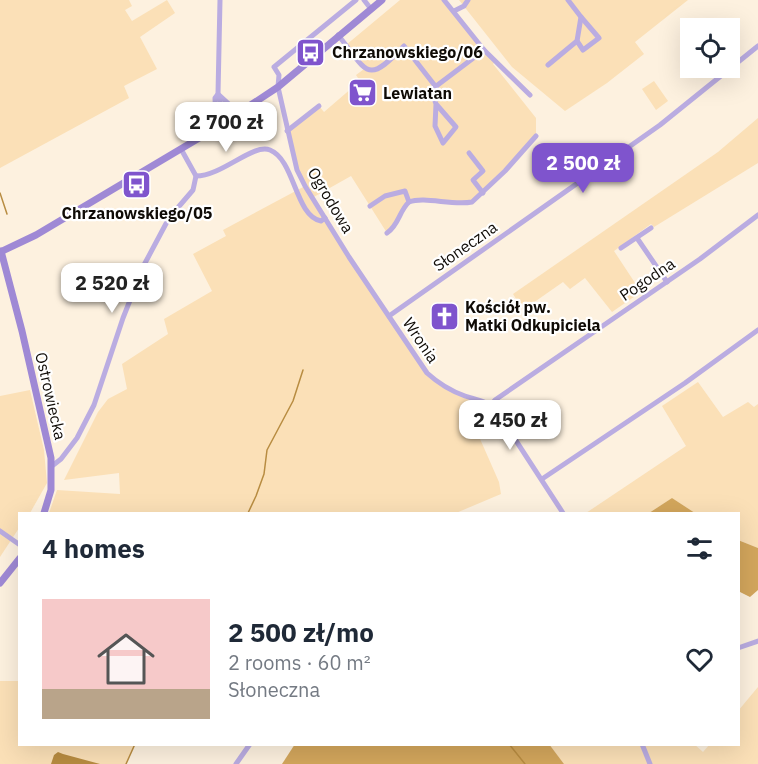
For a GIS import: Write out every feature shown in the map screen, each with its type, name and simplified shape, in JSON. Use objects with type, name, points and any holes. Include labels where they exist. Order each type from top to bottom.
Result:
[{"type":"street","points":[[220,0],[218,94],[227,121]]},
{"type":"street","name":"Ogrodowa","points":[[356,0],[274,67],[279,75],[278,87],[297,170],[325,218],[389,316]]},
{"type":"street","points":[[364,0],[371,9]]},
{"type":"street","points":[[0,249],[29,239],[227,121],[278,87],[382,0]]},
{"type":"street","points":[[444,0],[484,50],[530,95]]},
{"type":"street","points":[[454,11],[464,6],[468,0]]},
{"type":"street","points":[[568,0],[599,38],[583,50],[577,41]]},
{"type":"street","points":[[548,65],[577,41],[581,17]]},
{"type":"street","points":[[338,35],[364,69],[373,71],[384,66],[404,46],[436,87]]},
{"type":"street","name":"Słoneczna","points":[[389,316],[660,125],[758,46]]},
{"type":"street","points":[[436,104],[435,126],[443,143],[456,127],[436,104],[431,90],[484,50]]},
{"type":"street","points":[[218,94],[231,106],[241,108],[251,105]]},
{"type":"street","points":[[216,128],[215,98],[218,94]]},
{"type":"street","points":[[287,130],[319,106]]},
{"type":"street","points":[[387,233],[394,228],[402,210],[409,202],[416,200],[447,204],[476,200],[536,136]]},
{"type":"street","points":[[196,176],[206,176],[220,171],[252,151],[265,148],[272,150],[284,162],[297,194],[313,217],[321,221],[325,218]]},
{"type":"street","points":[[52,466],[72,445],[89,415],[144,265],[169,218],[193,190],[196,176],[181,149]]},
{"type":"street","points":[[469,153],[483,171],[474,180],[483,193]]},
{"type":"street","points":[[370,206],[385,196],[405,191],[409,202]]},
{"type":"street","name":"Pogodna","points":[[491,405],[495,399],[667,282],[758,215]]},
{"type":"street","points":[[621,248],[651,228]]},
{"type":"street","points":[[637,238],[667,282]]},
{"type":"street","name":"Ostrowiecka","points":[[0,249],[22,331],[52,466],[51,490],[44,512]]},
{"type":"street","name":"Wronia","points":[[389,316],[430,376],[450,390],[491,405],[496,410],[542,479]]},
{"type":"street","points":[[562,512],[542,479],[758,330]]},
{"type":"street","points":[[0,531],[18,544]]},
{"type":"street","points":[[0,583],[18,560]]},
{"type":"street","points":[[740,647],[758,641]]},
{"type":"street","points":[[236,764],[249,746]]},
{"type":"street","points":[[643,746],[650,764]]},
{"type":"shaded area","points":[[0,0],[129,0],[132,6],[125,10],[132,21],[167,0],[175,13],[140,37],[157,69],[124,86],[129,98],[0,168]]},
{"type":"shaded area","points":[[400,0],[444,0],[496,61],[493,64],[536,118],[536,136],[472,202],[409,202],[387,233],[351,176],[312,198],[427,373],[443,386],[496,410],[477,432],[499,482],[501,494],[458,512],[49,512],[57,490],[120,494],[119,473],[64,480],[98,412],[108,399],[127,389],[122,364],[168,334],[164,319],[212,291],[193,254],[226,236],[223,230],[305,186],[297,170],[287,131],[319,106],[324,112],[360,81],[356,75],[364,69],[346,45]]},
{"type":"shaded area","points":[[459,0],[688,0],[635,42],[644,54],[607,83],[565,111],[512,67]]},
{"type":"shaded area","points":[[654,81],[668,101],[656,110],[642,89]]},
{"type":"shaded area","points":[[758,118],[758,163],[654,227],[651,224],[614,251],[641,292],[612,312],[585,278],[570,289],[563,282],[523,310],[513,294],[718,152]]},
{"type":"shaded area","points":[[698,382],[723,417],[748,402],[754,407],[758,404],[758,548],[740,541],[740,512],[693,512],[672,498],[651,512],[587,512],[686,446],[662,406]]},
{"type":"shaded area","points":[[30,390],[44,450],[47,483],[31,512],[18,512],[18,530],[0,557],[0,396]]},
{"type":"shaded area","points":[[672,498],[693,512],[651,512]]},
{"type":"shaded area","points":[[740,541],[758,548],[758,590],[750,597],[740,592]]},
{"type":"shaded area","points":[[0,681],[18,681],[18,746],[134,746],[126,764],[0,764]]},
{"type":"shaded area","points":[[758,687],[758,764],[564,764],[550,746],[696,746],[703,752],[708,746],[740,746],[740,709]]},
{"type":"shaded area","points":[[294,746],[550,746],[564,764],[282,764]]},
{"type":"shaded area","points":[[58,752],[100,764],[51,764],[54,755]]},
{"type":"waterway","points":[[0,193],[7,214]]},
{"type":"waterway","points":[[248,512],[264,474],[267,450],[293,401],[303,370]]},
{"type":"waterway","points":[[126,764],[134,746]]},
{"type":"waterway","points":[[511,746],[525,764]]},
{"type":"place","name":"Chrzanowskiego/06","points":[[311,52]]},
{"type":"place","name":"Lewiatan","points":[[362,93]]},
{"type":"place","name":"Chrzanowskiego/05","points":[[137,185]]},
{"type":"place","name":"Kościół pw. Matki Odkupiciela","points":[[444,316]]}]
